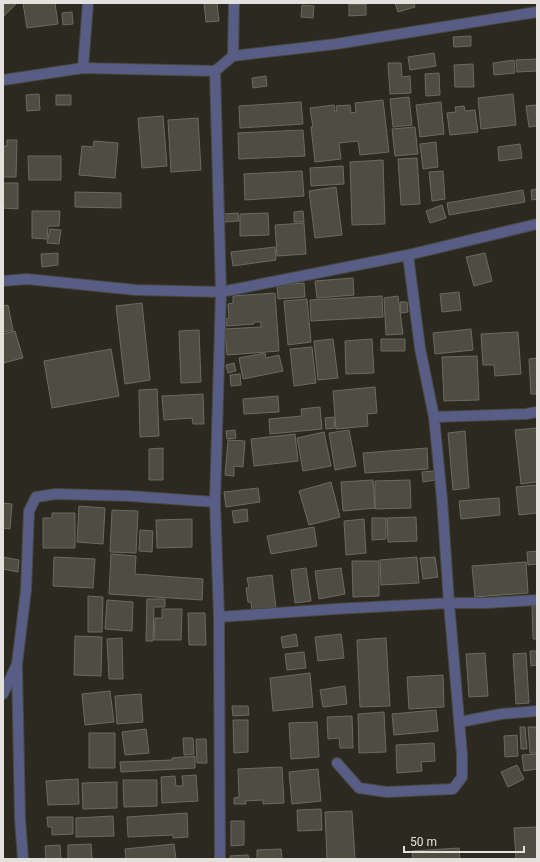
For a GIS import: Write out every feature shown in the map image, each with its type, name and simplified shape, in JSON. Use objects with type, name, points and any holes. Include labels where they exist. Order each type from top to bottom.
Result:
[{"type":"street","points":[[83,68],[88,3]]},
{"type":"street","points":[[233,56],[234,3]]},
{"type":"street","points":[[3,80],[83,68],[216,70],[233,56],[336,44],[537,12]]},
{"type":"street","points":[[216,70],[221,292],[215,502],[219,617],[220,859]]},
{"type":"street","points":[[3,281],[27,279],[136,290],[221,292],[408,255],[537,224]]},
{"type":"street","points":[[337,763],[359,788],[387,792],[454,789],[462,777],[460,722],[434,417],[420,348],[408,255]]},
{"type":"street","points":[[434,417],[526,414],[537,412]]},
{"type":"street","points":[[23,859],[20,819],[17,664],[26,590],[29,511],[36,497],[56,494],[129,496],[215,502]]},
{"type":"street","points":[[219,617],[449,603],[486,603],[537,600]]},
{"type":"street","points":[[3,694],[17,664]]},
{"type":"street","points":[[460,722],[500,714],[537,711]]},
{"type":"building","points":[[3,3],[17,3],[4,16]]},
{"type":"building","points":[[23,3],[55,3],[58,24],[27,28]]},
{"type":"building","points":[[204,3],[217,3],[219,21],[206,22]]},
{"type":"building","points":[[395,3],[414,3],[415,7],[398,12]]},
{"type":"building","points":[[349,4],[366,4],[366,15],[349,16]]},
{"type":"building","points":[[302,5],[314,6],[313,18],[301,17]]},
{"type":"building","points":[[72,12],[73,24],[63,25],[62,13]]},
{"type":"building","points":[[471,36],[471,46],[454,47],[453,37]]},
{"type":"building","points":[[434,53],[436,66],[410,70],[408,57]]},
{"type":"building","points":[[537,59],[537,71],[517,72],[516,60]]},
{"type":"building","points":[[514,60],[515,73],[494,75],[493,63]]},
{"type":"building","points":[[388,63],[401,63],[402,77],[410,76],[411,93],[390,94]]},
{"type":"building","points":[[473,64],[474,87],[455,87],[454,65]]},
{"type":"building","points":[[439,73],[440,95],[426,96],[425,74]]},
{"type":"building","points":[[266,76],[267,86],[253,88],[252,78]]},
{"type":"building","points":[[39,94],[40,110],[27,111],[26,95]]},
{"type":"building","points":[[513,94],[516,125],[481,129],[478,98]]},
{"type":"building","points":[[56,95],[71,95],[71,105],[56,105]]},
{"type":"building","points":[[409,97],[412,125],[393,127],[390,99]]},
{"type":"building","points":[[383,100],[389,152],[360,155],[358,141],[339,143],[341,159],[315,162],[311,127],[313,127],[310,108],[334,105],[335,112],[337,112],[336,106],[350,105],[351,113],[356,112],[355,103]]},
{"type":"building","points":[[301,102],[303,124],[240,128],[239,106]]},
{"type":"building","points":[[441,102],[444,134],[420,137],[416,105]]},
{"type":"building","points":[[537,105],[537,126],[529,127],[526,106]]},
{"type":"building","points":[[464,106],[465,111],[475,110],[478,132],[450,135],[447,113],[456,112],[455,107]]},
{"type":"building","points":[[163,116],[167,166],[142,168],[138,118]]},
{"type":"building","points":[[198,118],[201,170],[171,172],[168,120]]},
{"type":"building","points":[[415,127],[418,154],[395,156],[392,129]]},
{"type":"building","points":[[303,130],[305,156],[239,159],[238,133]]},
{"type":"building","points":[[7,140],[17,140],[16,177],[3,177],[3,146],[7,146]]},
{"type":"building","points":[[94,141],[118,143],[115,178],[79,175],[82,146],[93,147]]},
{"type":"building","points":[[436,142],[438,167],[423,169],[420,144]]},
{"type":"building","points":[[520,144],[522,158],[499,161],[498,147]]},
{"type":"building","points":[[28,156],[61,156],[61,180],[29,180]]},
{"type":"building","points":[[417,158],[420,204],[401,205],[398,159]]},
{"type":"building","points":[[383,160],[385,224],[352,225],[350,162]]},
{"type":"building","points":[[343,166],[344,184],[311,186],[310,168]]},
{"type":"building","points":[[302,171],[304,196],[245,200],[244,174]]},
{"type":"building","points":[[443,171],[445,199],[432,201],[429,172]]},
{"type":"building","points":[[3,183],[18,183],[18,209],[3,208]]},
{"type":"building","points":[[336,187],[342,235],[315,238],[309,191]]},
{"type":"building","points":[[537,189],[537,199],[532,200],[531,190]]},
{"type":"building","points":[[523,190],[525,202],[449,215],[447,203]]},
{"type":"building","points":[[75,192],[121,193],[121,208],[75,207]]},
{"type":"building","points":[[442,205],[446,218],[430,223],[426,211]]},
{"type":"building","points":[[32,211],[60,211],[59,226],[48,226],[47,239],[32,238]]},
{"type":"building","points":[[303,211],[304,222],[294,222],[294,212]]},
{"type":"building","points":[[238,213],[239,221],[225,222],[224,214]]},
{"type":"building","points":[[268,213],[269,235],[240,236],[240,214]]},
{"type":"building","points":[[304,223],[306,254],[277,256],[275,225]]},
{"type":"building","points":[[50,229],[61,230],[59,244],[47,243]]},
{"type":"building","points":[[275,247],[276,260],[233,266],[231,252]]},
{"type":"building","points":[[58,253],[58,265],[42,267],[41,254]]},
{"type":"building","points":[[485,253],[492,281],[474,286],[466,257]]},
{"type":"building","points":[[353,278],[354,295],[317,298],[315,281]]},
{"type":"building","points":[[304,283],[305,297],[278,299],[277,285]]},
{"type":"building","points":[[459,292],[461,310],[442,312],[440,294]]},
{"type":"building","points":[[275,293],[279,351],[227,355],[225,329],[261,327],[261,322],[226,326],[226,319],[229,318],[228,304],[233,303],[233,296]]},
{"type":"building","points":[[382,296],[383,317],[311,321],[310,300]]},
{"type":"building","points":[[398,296],[403,334],[386,335],[384,298]]},
{"type":"building","points":[[307,299],[311,342],[288,345],[284,301]]},
{"type":"building","points":[[400,302],[407,302],[408,312],[401,313]]},
{"type":"building","points":[[142,303],[150,380],[125,384],[116,306]]},
{"type":"building","points":[[8,305],[13,330],[3,332],[3,306]]},
{"type":"building","points":[[471,329],[473,350],[435,354],[433,333]]},
{"type":"building","points":[[199,330],[201,382],[181,383],[179,331]]},
{"type":"building","points":[[15,331],[23,358],[3,363],[3,334]]},
{"type":"building","points":[[518,332],[521,374],[495,376],[494,365],[483,365],[481,334]]},
{"type":"building","points":[[333,339],[338,378],[318,380],[314,341]]},
{"type":"building","points":[[372,339],[374,373],[346,374],[345,341]]},
{"type":"building","points":[[381,339],[405,339],[405,351],[381,351]]},
{"type":"building","points":[[312,347],[316,383],[294,386],[290,349]]},
{"type":"building","points":[[111,349],[119,396],[52,408],[44,361]]},
{"type":"building","points":[[265,353],[266,358],[279,355],[283,371],[243,379],[239,358]]},
{"type":"building","points":[[477,356],[479,400],[444,401],[442,357]]},
{"type":"building","points":[[537,358],[537,394],[531,394],[529,359]]},
{"type":"building","points":[[234,363],[236,371],[228,373],[226,365]]},
{"type":"building","points":[[240,374],[241,385],[231,386],[230,375]]},
{"type":"building","points":[[375,387],[377,413],[367,414],[368,426],[336,429],[333,391]]},
{"type":"building","points":[[157,389],[159,436],[140,437],[139,390]]},
{"type":"building","points":[[203,394],[204,424],[193,424],[192,418],[164,420],[162,396]]},
{"type":"building","points":[[278,396],[279,412],[244,414],[243,399]]},
{"type":"building","points":[[320,407],[322,429],[270,434],[269,419],[302,416],[301,409]]},
{"type":"building","points":[[334,417],[335,428],[326,429],[325,418]]},
{"type":"building","points":[[537,428],[537,482],[521,484],[515,430]]},
{"type":"building","points":[[235,430],[236,438],[227,439],[226,431]]},
{"type":"building","points":[[349,430],[356,466],[335,470],[329,433]]},
{"type":"building","points":[[465,431],[469,488],[453,490],[448,433]]},
{"type":"building","points":[[324,432],[331,466],[303,471],[297,438]]},
{"type":"building","points":[[295,434],[298,461],[254,466],[251,439]]},
{"type":"building","points":[[228,440],[245,441],[243,467],[234,466],[234,476],[225,475]]},
{"type":"building","points":[[163,448],[163,480],[149,480],[149,449]]},
{"type":"building","points":[[427,448],[428,469],[365,473],[363,453]]},
{"type":"building","points":[[434,471],[435,480],[423,482],[422,472]]},
{"type":"building","points":[[373,480],[375,508],[343,511],[341,482]]},
{"type":"building","points":[[410,480],[411,508],[375,509],[375,481]]},
{"type":"building","points":[[331,482],[340,517],[309,525],[299,491]]},
{"type":"building","points":[[537,485],[537,513],[519,515],[516,487]]},
{"type":"building","points":[[258,488],[260,502],[226,507],[224,492]]},
{"type":"building","points":[[499,498],[500,515],[461,519],[459,501]]},
{"type":"building","points":[[3,503],[12,504],[10,529],[3,528]]},
{"type":"building","points":[[79,506],[105,508],[103,544],[77,542]]},
{"type":"building","points":[[247,509],[248,521],[234,523],[232,511]]},
{"type":"building","points":[[112,510],[138,511],[136,553],[110,552]]},
{"type":"building","points":[[52,513],[75,513],[75,548],[43,548],[43,518],[52,518]]},
{"type":"building","points":[[416,517],[417,541],[388,542],[387,518]]},
{"type":"building","points":[[372,518],[386,518],[386,539],[372,540]]},
{"type":"building","points":[[192,519],[192,547],[157,548],[156,520]]},
{"type":"building","points":[[364,519],[366,553],[346,555],[344,521]]},
{"type":"building","points":[[314,527],[317,546],[271,554],[267,536]]},
{"type":"building","points":[[140,530],[153,531],[152,552],[139,551]]},
{"type":"building","points":[[537,551],[537,564],[528,565],[527,552]]},
{"type":"building","points":[[111,554],[136,556],[135,574],[203,579],[202,600],[109,594]]},
{"type":"building","points":[[3,557],[19,560],[18,572],[3,569]]},
{"type":"building","points":[[54,557],[95,559],[93,588],[53,586]]},
{"type":"building","points":[[417,557],[419,583],[381,585],[380,560]]},
{"type":"building","points":[[435,557],[438,577],[423,579],[420,558]]},
{"type":"building","points":[[352,561],[379,561],[379,596],[353,597]]},
{"type":"building","points":[[526,562],[528,593],[475,597],[472,566]]},
{"type":"building","points":[[306,568],[311,601],[295,603],[291,570]]},
{"type":"building","points":[[341,568],[345,594],[319,599],[315,571]]},
{"type":"building","points":[[272,575],[276,608],[252,611],[251,602],[248,602],[246,588],[249,588],[247,578]]},
{"type":"building","points":[[88,596],[103,597],[102,632],[88,632]]},
{"type":"building","points":[[147,599],[165,599],[165,607],[154,607],[153,641],[146,641]]},
{"type":"building","points":[[107,600],[133,602],[132,631],[105,629]]},
{"type":"building","points":[[532,606],[537,606],[537,639],[533,639]]},
{"type":"building","points":[[162,609],[182,609],[181,640],[154,640],[155,618],[162,618]]},
{"type":"building","points":[[188,613],[205,613],[206,645],[189,645]]},
{"type":"building","points":[[296,634],[298,646],[283,648],[281,637]]},
{"type":"building","points":[[341,634],[344,658],[318,661],[315,637]]},
{"type":"building","points":[[75,636],[102,637],[101,676],[74,675]]},
{"type":"building","points":[[122,638],[123,679],[109,679],[107,639]]},
{"type":"building","points":[[386,638],[390,706],[360,707],[357,640]]},
{"type":"building","points":[[530,651],[537,651],[537,665],[531,666]]},
{"type":"building","points":[[304,652],[306,668],[287,670],[285,654]]},
{"type":"building","points":[[485,653],[488,696],[469,697],[466,654]]},
{"type":"building","points":[[526,653],[529,703],[516,704],[513,654]]},
{"type":"building","points":[[310,673],[313,707],[273,711],[270,678]]},
{"type":"building","points":[[443,675],[444,707],[409,709],[407,677]]},
{"type":"building","points":[[345,686],[347,704],[323,707],[320,690]]},
{"type":"building","points":[[110,691],[114,722],[85,725],[82,694]]},
{"type":"building","points":[[141,694],[143,722],[117,724],[115,696]]},
{"type":"building","points":[[232,706],[248,706],[249,715],[233,716]]},
{"type":"building","points":[[436,710],[438,731],[394,735],[392,714]]},
{"type":"building","points":[[384,712],[386,752],[359,753],[358,714]]},
{"type":"building","points":[[352,716],[353,748],[340,748],[339,738],[328,739],[327,717]]},
{"type":"building","points":[[233,720],[248,720],[248,752],[234,753]]},
{"type":"building","points":[[317,722],[319,757],[291,759],[289,723]]},
{"type":"building","points":[[520,727],[525,727],[527,749],[521,749]]},
{"type":"building","points":[[528,727],[537,727],[537,753],[530,753]]},
{"type":"building","points":[[146,729],[149,753],[125,755],[122,732]]},
{"type":"building","points":[[89,733],[115,733],[115,768],[89,768]]},
{"type":"building","points":[[517,735],[518,756],[505,757],[504,736]]},
{"type":"building","points":[[183,738],[193,738],[194,754],[184,755]]},
{"type":"building","points":[[196,739],[206,739],[207,763],[197,763]]},
{"type":"building","points":[[434,743],[435,761],[421,762],[422,771],[397,773],[396,745]]},
{"type":"building","points":[[537,754],[537,769],[524,771],[522,755]]},
{"type":"building","points":[[195,756],[195,768],[121,772],[120,762],[172,760],[172,758]]},
{"type":"building","points":[[517,765],[524,779],[508,787],[501,772]]},
{"type":"building","points":[[282,767],[284,803],[263,804],[263,800],[245,801],[246,804],[234,804],[234,798],[239,797],[238,769]]},
{"type":"building","points":[[318,769],[321,801],[292,804],[289,772]]},
{"type":"building","points":[[196,775],[198,801],[162,803],[161,777],[175,776],[176,786],[183,786],[182,776]]},
{"type":"building","points":[[78,779],[79,804],[48,805],[46,781]]},
{"type":"building","points":[[123,780],[157,780],[157,806],[124,807]]},
{"type":"building","points":[[117,782],[117,808],[83,809],[82,783]]},
{"type":"building","points":[[321,809],[322,830],[298,831],[297,810]]},
{"type":"building","points":[[352,811],[355,859],[327,859],[325,812]]},
{"type":"building","points":[[187,813],[188,837],[173,838],[173,835],[128,837],[127,817]]},
{"type":"building","points":[[113,816],[114,836],[76,837],[76,818]]},
{"type":"building","points":[[47,817],[73,817],[73,834],[52,835],[52,827],[48,827]]},
{"type":"building","points":[[231,821],[244,821],[244,845],[231,846]]},
{"type":"building","points":[[537,827],[537,859],[516,859],[514,828]]},
{"type":"building","points":[[91,844],[92,859],[68,859],[68,845]]},
{"type":"building","points":[[174,844],[176,859],[126,859],[125,849]]},
{"type":"building","points":[[60,845],[61,859],[46,859],[45,846]]},
{"type":"building","points":[[459,848],[460,859],[413,859],[412,851]]},
{"type":"building","points":[[281,849],[282,859],[257,859],[257,850]]},
{"type":"building","points":[[248,855],[249,859],[231,859],[230,856]]}]
